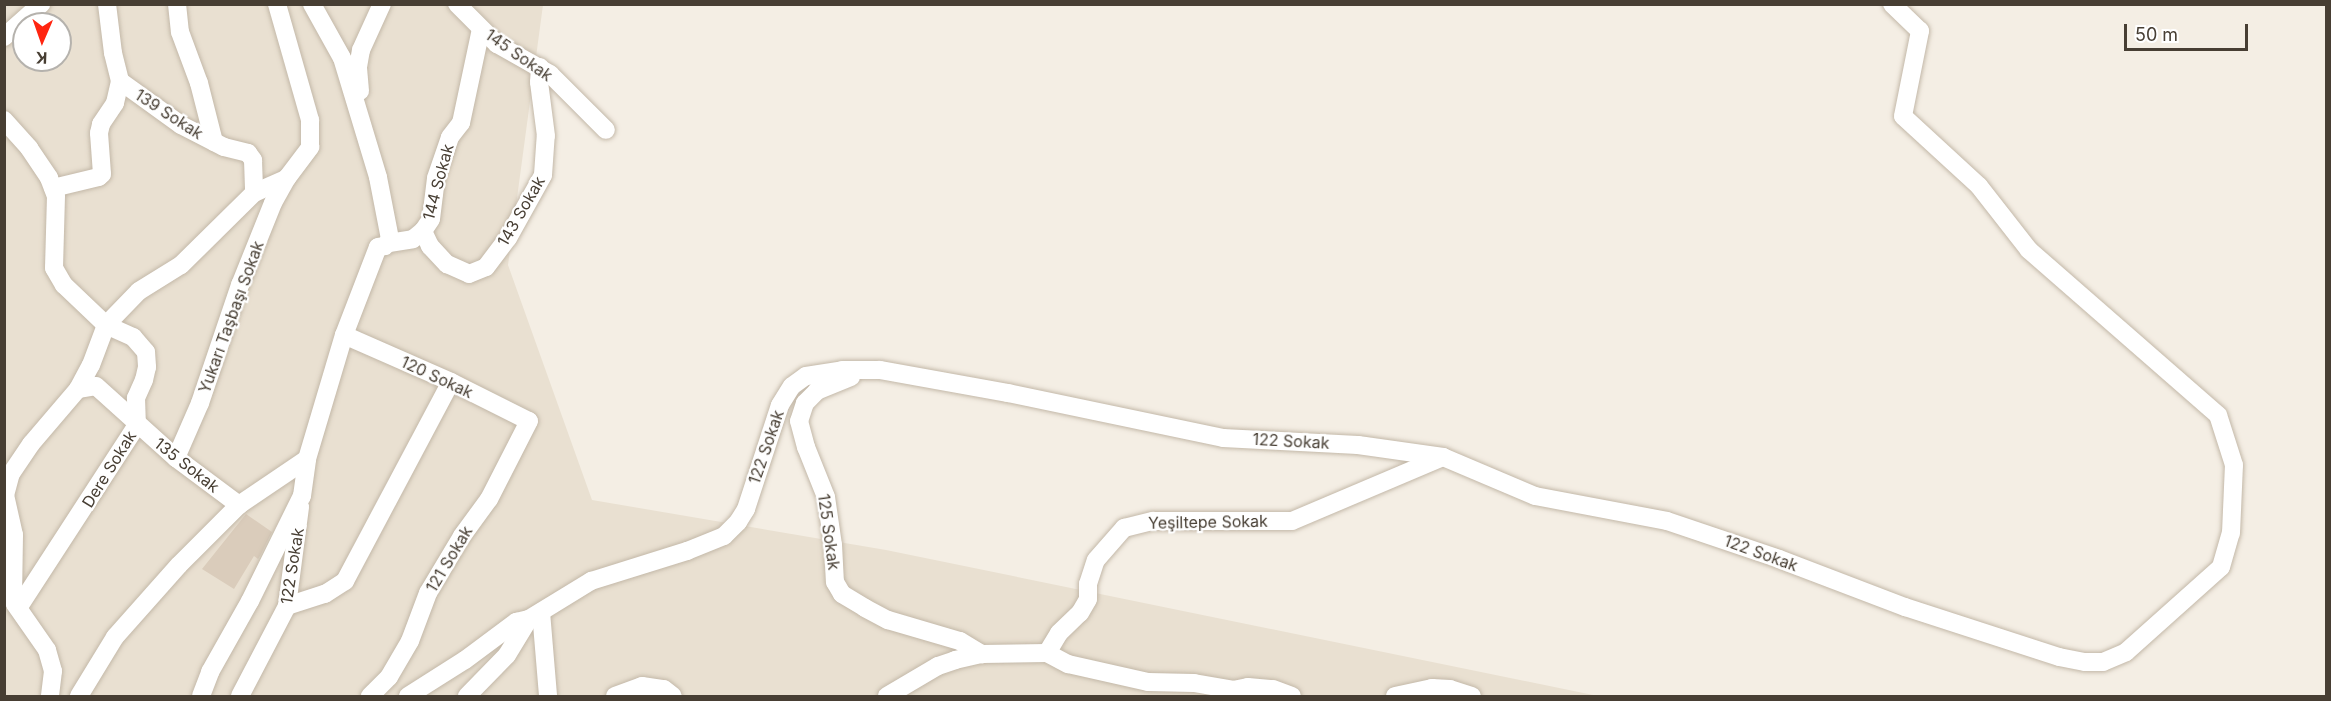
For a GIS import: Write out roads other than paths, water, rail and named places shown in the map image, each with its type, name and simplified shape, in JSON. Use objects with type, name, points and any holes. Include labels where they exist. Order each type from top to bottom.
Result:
[{"type":"street","points":[[20,12],[41,4]]},
{"type":"street","points":[[53,188],[99,177],[102,174],[99,133],[101,124],[115,103],[120,81],[113,53],[107,4]]},
{"type":"street","points":[[177,4],[180,32],[199,83],[214,142]]},
{"type":"street","name":"Yukarı Taşbaşı Sokak","points":[[176,458],[200,403],[244,274],[273,203],[287,178],[310,147],[312,137],[301,84],[277,4]]},
{"type":"street","points":[[312,4],[342,58],[378,177],[389,243]]},
{"type":"street","points":[[365,130],[360,58],[382,4]]},
{"type":"street","name":"145 Sokak","points":[[457,4],[497,44],[540,68],[606,130]]},
{"type":"street","name":"122 Sokak","points":[[408,696],[465,660],[516,622],[535,616],[591,581],[687,551],[723,536],[746,509],[780,405],[792,386],[806,376],[842,370],[880,370],[1008,393],[1223,438],[1358,445],[1443,458],[1535,496],[1667,520],[1779,559],[1905,608],[2059,657],[2085,662],[2103,662],[2126,652],[2221,567],[2231,533],[2234,465],[2218,415],[2029,250],[1979,186],[1903,116],[1920,32],[1892,4]]},
{"type":"street","name":"144 Sokak","points":[[389,243],[413,238],[423,231],[431,219],[436,178],[450,137],[461,123],[481,29]]},
{"type":"street","name":"143 Sokak","points":[[423,231],[430,246],[447,264],[469,274],[486,267],[508,238],[543,175],[546,136],[539,82],[540,68]]},
{"type":"street","name":"139 Sokak","points":[[120,81],[181,125],[214,142],[248,153],[253,160],[255,193]]},
{"type":"street","name":"Dere Sokak","points":[[4,120],[28,148],[53,188],[56,213],[54,268],[64,285],[106,325],[133,337],[146,352],[144,380],[135,406],[137,424],[18,608]]},
{"type":"street","points":[[50,696],[53,671],[47,650],[15,604],[14,535],[5,495],[7,477],[78,389],[91,365],[106,325],[139,291],[181,265],[255,193],[287,178]]},
{"type":"street","name":"122 Sokak","points":[[240,696],[287,606],[307,459],[344,335],[378,247],[389,243]]},
{"type":"street","name":"120 Sokak","points":[[344,335],[451,382],[529,421]]},
{"type":"street","name":"125 Sokak","points":[[880,370],[844,379],[817,391],[805,403],[799,421],[806,447],[826,497],[833,545],[835,582],[842,594],[888,620],[960,641],[982,654]]},
{"type":"street","points":[[287,606],[325,594],[345,581],[451,382]]},
{"type":"street","name":"135 Sokak","points":[[78,389],[96,386],[176,458],[239,505]]},
{"type":"street","name":"121 Sokak","points":[[370,696],[389,677],[410,640],[428,593],[456,545],[489,499],[529,421]]},
{"type":"street","name":"Yeşiltepe Sokak","points":[[1047,653],[1059,633],[1080,614],[1088,599],[1088,584],[1096,561],[1124,528],[1152,521],[1292,521],[1443,458]]},
{"type":"street","points":[[79,696],[115,638],[179,565],[239,505],[307,459]]},
{"type":"street","points":[[201,696],[210,672],[250,601],[302,496]]},
{"type":"street","points":[[467,696],[507,655],[535,616]]},
{"type":"street","points":[[535,616],[548,696]]},
{"type":"street","points":[[1047,653],[1068,664],[1148,682],[1194,683],[1236,693],[1248,687],[1273,689],[1292,696]]},
{"type":"street","name":"125 Sokak","points":[[887,696],[938,666],[982,654],[1047,653]]},
{"type":"street","points":[[615,696],[642,686],[664,689],[673,696]]},
{"type":"street","points":[[1395,696],[1432,688],[1450,689],[1472,696]]}]
